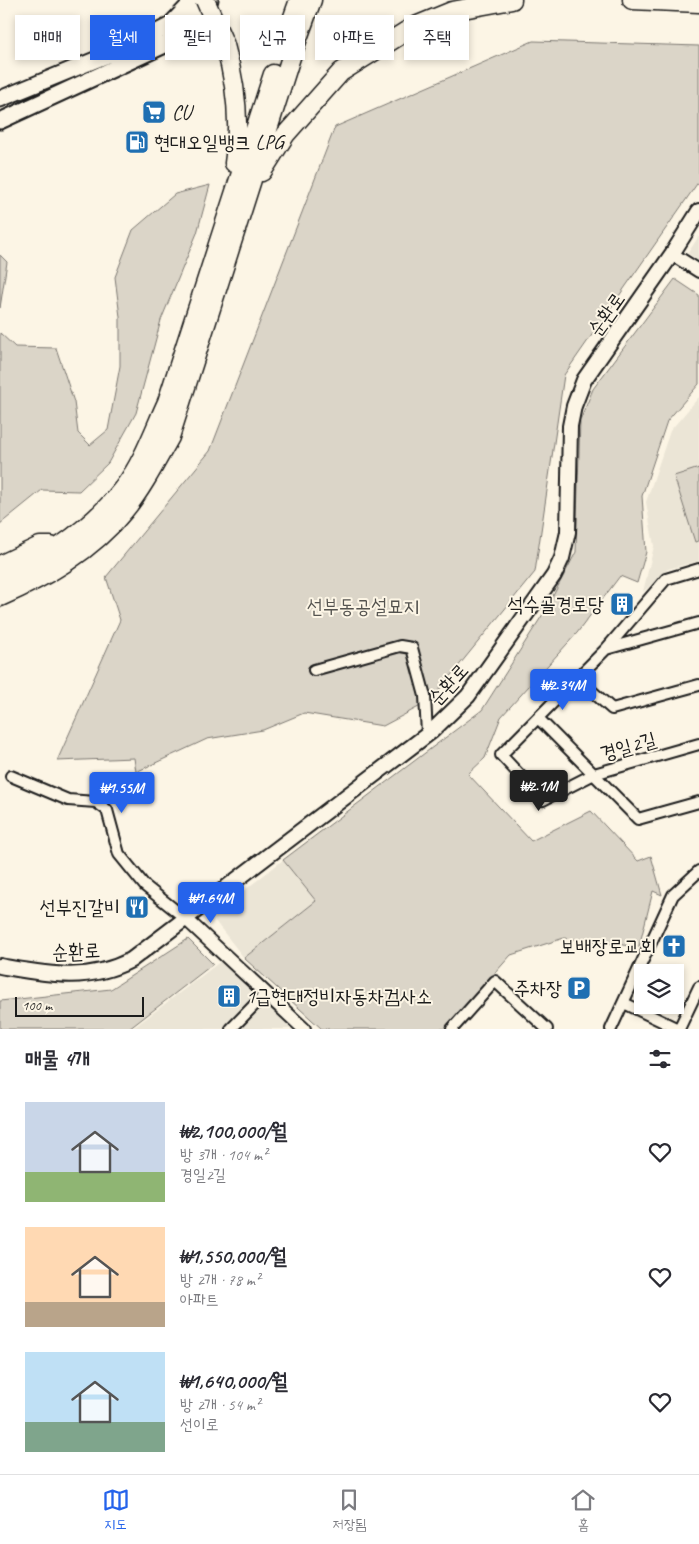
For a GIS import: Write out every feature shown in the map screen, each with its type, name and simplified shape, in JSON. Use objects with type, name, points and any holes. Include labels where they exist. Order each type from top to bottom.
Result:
[{"type":"highway","points":[[205,0],[225,45],[233,73],[238,113],[238,142],[224,221]]},
{"type":"highway","points":[[0,581],[24,569],[88,524],[124,487],[148,444],[167,402],[224,221],[298,0]]},
{"type":"highway","points":[[0,597],[33,583],[66,563],[97,540],[124,512],[145,482],[170,437],[291,57],[312,0]]},
{"type":"highway","points":[[231,246],[264,166],[286,134],[341,72],[413,27],[452,11],[512,0]]},
{"type":"highway","points":[[632,0],[699,2]]},
{"type":"highway","points":[[688,0],[699,2]]},
{"type":"highway","points":[[0,565],[40,546],[59,546]]},
{"type":"main road","points":[[0,99],[134,44],[169,26],[194,0]]},
{"type":"main road","points":[[0,120],[168,44],[180,35],[210,0]]},
{"type":"main road","name":"순환로","points":[[0,966],[64,975],[104,972],[131,960],[427,734],[468,696],[554,575],[562,558],[568,532],[569,442],[574,406],[584,380],[672,254],[699,211]]},
{"type":"street","points":[[672,254],[699,272]]},
{"type":"street","points":[[699,569],[666,579],[606,648],[538,718],[638,819],[699,802]]},
{"type":"street","points":[[606,648],[699,623]]},
{"type":"street","points":[[314,670],[400,646],[412,648],[425,696],[427,734]]},
{"type":"street","points":[[577,678],[612,710],[699,685]]},
{"type":"street","name":"경일2길","points":[[538,718],[501,755],[543,800],[594,774],[699,744]]},
{"type":"street","points":[[11,776],[68,800],[96,802],[107,810],[119,854],[145,886],[185,918],[304,1029]]},
{"type":"street","points":[[611,1029],[673,895],[699,871]]},
{"type":"street","points":[[467,1029],[455,1025],[495,981],[547,1029]]},
{"type":"street","points":[[624,1003],[679,1029],[699,987]]},
{"type":"street","points":[[232,1029],[266,993]]},
{"type":"shaded area","points":[[699,236],[699,261],[688,253]]},
{"type":"shaded area","points":[[699,397],[699,561],[668,569],[643,592],[654,546],[646,502],[670,431]]},
{"type":"shaded area","points":[[283,860],[316,901],[244,958],[215,921],[216,913]]},
{"type":"shaded area","points":[[221,961],[255,996],[224,1029],[132,1029]]},
{"type":"shaded area","points":[[263,1001],[292,1029],[239,1029]]},
{"type":"green space","name":"선부동공설묘지","points":[[533,41],[699,46],[699,181],[564,375],[535,572],[430,701],[383,726],[304,713],[263,730],[207,739],[136,772],[134,758],[57,761],[120,620],[106,577],[210,451],[335,127]]},
{"type":"green space","points":[[210,185],[197,233],[161,320],[136,413],[108,463],[79,491],[42,490],[0,524],[0,333],[15,347],[56,348],[74,402],[78,433],[90,445],[108,430],[120,366],[120,317],[115,277],[133,230],[175,194]]},
{"type":"green space","points":[[0,255],[7,262],[0,308]]},
{"type":"green space","points":[[675,279],[699,295],[699,384],[667,421],[642,496],[646,552],[637,583],[620,576],[577,633],[501,717],[485,758],[468,774],[531,841],[591,811],[638,861],[651,856],[662,895],[653,891],[639,947],[564,938],[511,955],[445,1029],[322,1029],[244,958],[316,901],[283,860],[482,710],[545,611],[576,552],[580,421],[593,389]]},
{"type":"green space","points":[[699,468],[699,541],[695,542],[674,476]]},
{"type":"green space","points":[[188,939],[213,964],[129,1029],[0,1029],[0,1001],[111,989]]},
{"type":"place","name":"CU","points":[[154,112]]},
{"type":"place","name":"현대오일뱅크 LPG","points":[[137,142]]},
{"type":"place","name":"석수골경로당","points":[[622,604]]},
{"type":"place","name":"선부진갈비","points":[[137,907]]},
{"type":"place","name":"보배장로교회","points":[[674,946]]},
{"type":"place","name":"주차장","points":[[579,988]]},
{"type":"place","name":"1급현대정비자동차검사소","points":[[229,996]]}]
